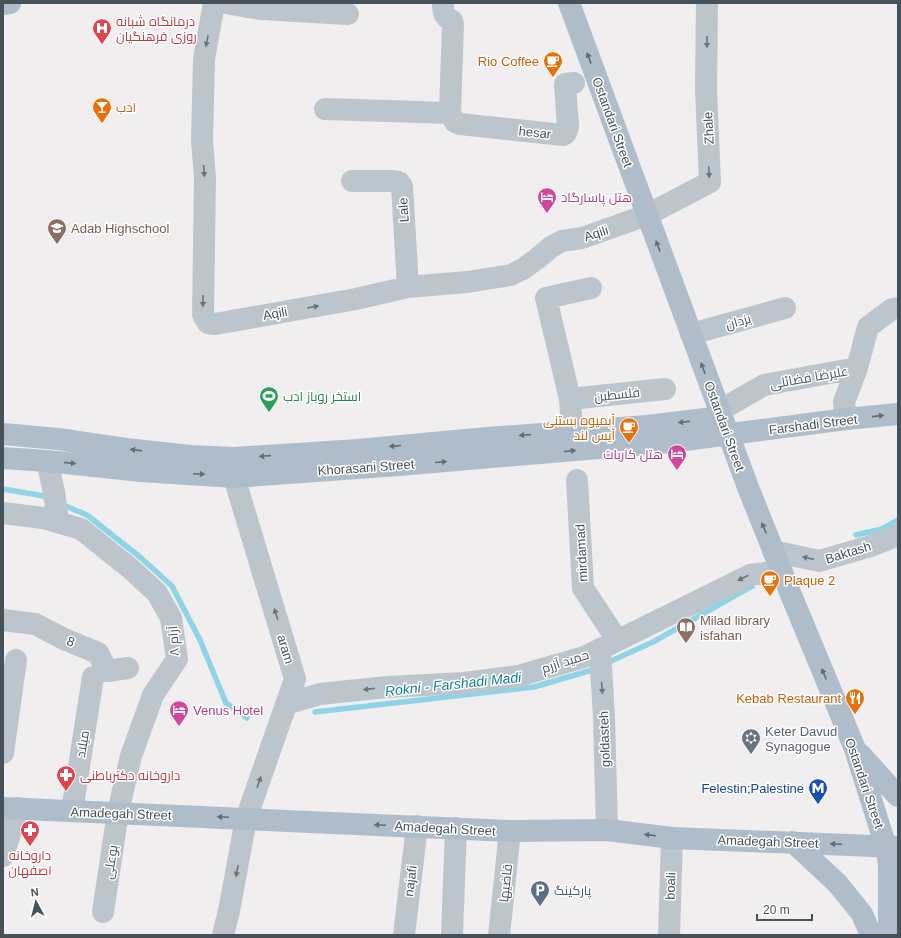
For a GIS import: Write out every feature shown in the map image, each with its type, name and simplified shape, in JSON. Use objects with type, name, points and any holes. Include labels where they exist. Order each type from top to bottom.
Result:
[{"type":"main road","points":[[3,4],[10,3]]},
{"type":"main road","name":"Ostandari Street","points":[[569,3],[723,421],[773,551],[855,749],[886,846]]},
{"type":"main road","name":"Farshadi Street","points":[[723,421],[846,419],[898,414]]},
{"type":"main road","name":"Khorasani Street","points":[[3,458],[141,471],[234,477],[359,459],[487,438],[723,421]]},
{"type":"main road","name":"Khorasani Street","points":[[3,434],[58,439],[126,449],[190,456],[233,458],[359,459],[670,442],[723,421]]},
{"type":"main road","points":[[855,749],[898,796]]},
{"type":"main road","name":"Amadegah Street","points":[[11,808],[510,831],[607,830],[672,838],[886,846]]},
{"type":"main road","points":[[793,842],[838,884],[862,914],[871,935]]},
{"type":"main road","points":[[875,935],[877,866],[886,846]]},
{"type":"main road","points":[[886,846],[889,866],[889,935]]},
{"type":"street","name":"Aqili","points":[[214,3],[204,59],[202,140],[205,178],[203,315],[208,323],[215,324],[356,299],[408,287],[467,282],[511,275],[523,269],[551,247],[562,241],[582,238],[647,215]]},
{"type":"street","points":[[226,3],[260,9],[348,14]]},
{"type":"street","points":[[325,110],[450,113],[453,24],[444,13],[443,3]]},
{"type":"street","name":"Zhale","points":[[647,215],[710,182],[706,90],[707,3]]},
{"type":"street","name":"hesar","points":[[450,113],[455,122],[460,124],[563,135],[566,133],[568,126],[565,84],[574,83]]},
{"type":"street","name":"Lale","points":[[352,181],[393,181],[399,182],[402,186],[408,287]]},
{"type":"street","points":[[572,432],[570,399],[546,298],[591,288]]},
{"type":"street","name":"یزدان","points":[[691,334],[785,308]]},
{"type":"street","points":[[846,419],[844,402],[857,368],[868,327],[892,309],[898,308]]},
{"type":"street","name":"علیرضا فضائلی","points":[[723,421],[764,385],[857,368]]},
{"type":"street","name":"فلسطین","points":[[570,399],[665,388]]},
{"type":"street","points":[[47,461],[54,492],[58,522]]},
{"type":"street","name":"aram","points":[[223,935],[229,911],[246,819],[295,679],[234,477]]},
{"type":"street","name":"mirdamad","points":[[577,480],[583,588],[609,645]]},
{"type":"street","name":"۸ آرام","points":[[3,513],[43,518],[80,529],[131,569],[157,593],[171,618],[177,659],[153,695],[131,756],[118,812]]},
{"type":"street","name":"Baktash","points":[[773,551],[819,561],[871,546],[898,534]]},
{"type":"street","name":"حمید آزرم","points":[[286,704],[320,694],[387,687],[464,683],[518,676],[584,657],[750,575],[782,571]]},
{"type":"street","name":"8","points":[[3,620],[35,624],[64,639],[98,653],[106,671],[128,668]]},
{"type":"street","name":"goldasteh","points":[[607,830],[604,718],[609,645]]},
{"type":"street","points":[[3,753],[16,660]]},
{"type":"street","name":"میلاد","points":[[72,811],[93,677]]},
{"type":"street","points":[[3,856],[11,808]]},
{"type":"street","name":"بوعلی","points":[[103,912],[118,812]]},
{"type":"street","name":"najafi","points":[[404,935],[417,826]]},
{"type":"street","points":[[452,935],[456,828]]},
{"type":"street","name":"قاضیها","points":[[499,935],[510,831]]},
{"type":"street","name":"boali","points":[[669,935],[672,838]]},
{"type":"waterway","name":"Rokni - Farshadi Madi","points":[[3,489],[44,496],[50,499]]},
{"type":"waterway","name":"Rokni - Farshadi Madi","points":[[61,504],[87,515],[140,557],[172,586],[200,640],[226,703],[247,718]]},
{"type":"waterway","name":"Rokni - Farshadi Madi","points":[[856,535],[882,529],[898,520]]},
{"type":"waterway","name":"Rokni - Farshadi Madi","points":[[611,661],[653,642],[752,586]]},
{"type":"waterway","name":"Rokni - Farshadi Madi","points":[[315,712],[534,687],[592,670]]},
{"type":"place","name":"درمانگاه شبانه روزی فرهنگیان","points":[[102,45]]},
{"type":"place","name":"Rio Coffee","points":[[553,78]]},
{"type":"place","name":"ادب","points":[[102,124]]},
{"type":"place","name":"هتل پاسارگاد","points":[[547,214]]},
{"type":"place","name":"Adab Highschool","points":[[57,245]]},
{"type":"place","name":"استخر روباز ادب","points":[[269,413]]},
{"type":"place","name":"آبمیوه بستنی آیس لند","points":[[629,444]]},
{"type":"place","name":"هتل کاربات","points":[[677,471]]},
{"type":"place","name":"Plaque 2","points":[[770,597]]},
{"type":"place","name":"Milad library isfahan","points":[[686,644]]},
{"type":"place","name":"Kebab Restaurant","points":[[855,715]]},
{"type":"place","name":"Venus Hotel","points":[[179,727]]},
{"type":"place","name":"Keter Davud Synagogue","points":[[751,755]]},
{"type":"place","name":"داروخانه دکترباطنی","points":[[66,792]]},
{"type":"place","name":"Felestin;Palestine","points":[[818,805]]},
{"type":"place","name":"داروخانه اصفهان","points":[[30,847]]},
{"type":"place","name":"پارکینگ","points":[[540,907]]}]
